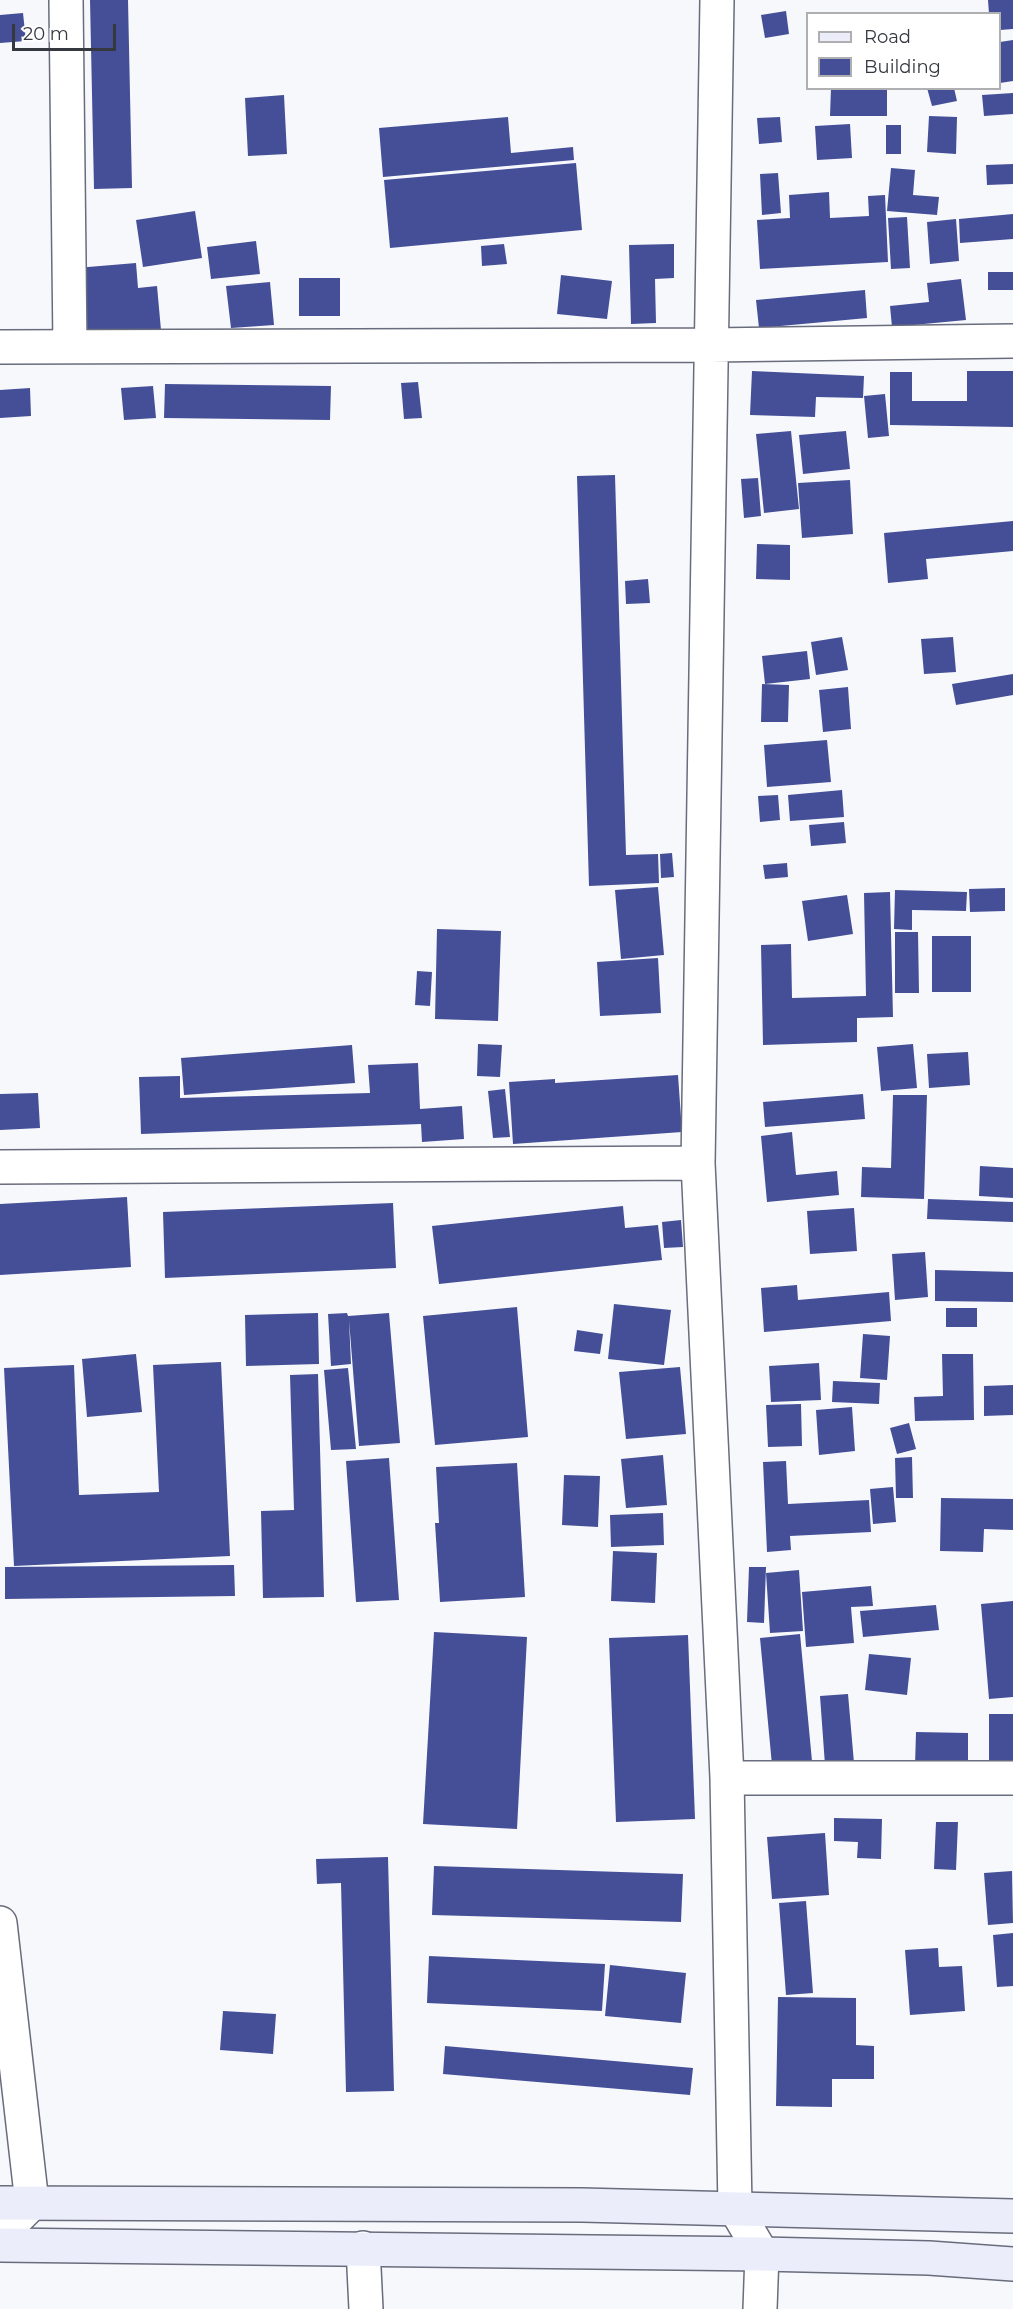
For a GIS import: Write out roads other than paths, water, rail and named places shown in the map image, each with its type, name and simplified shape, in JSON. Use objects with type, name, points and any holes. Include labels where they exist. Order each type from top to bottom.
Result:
[{"type":"main road","points":[[0,2203],[735,2208],[1013,2216]]},
{"type":"main road","points":[[0,2245],[762,2254],[929,2258],[1013,2264]]},
{"type":"street","points":[[66,0],[70,347]]},
{"type":"street","points":[[717,0],[698,1163],[727,1778],[735,2208],[762,2254],[760,2309]]},
{"type":"street","points":[[0,347],[710,345],[1013,341]]},
{"type":"street","points":[[0,1167],[698,1163]]},
{"type":"street","points":[[727,1778],[1013,1779]]},
{"type":"street","points":[[0,1923],[32,2203],[0,2235]]},
{"type":"street","points":[[363,2248],[366,2309]]}]
